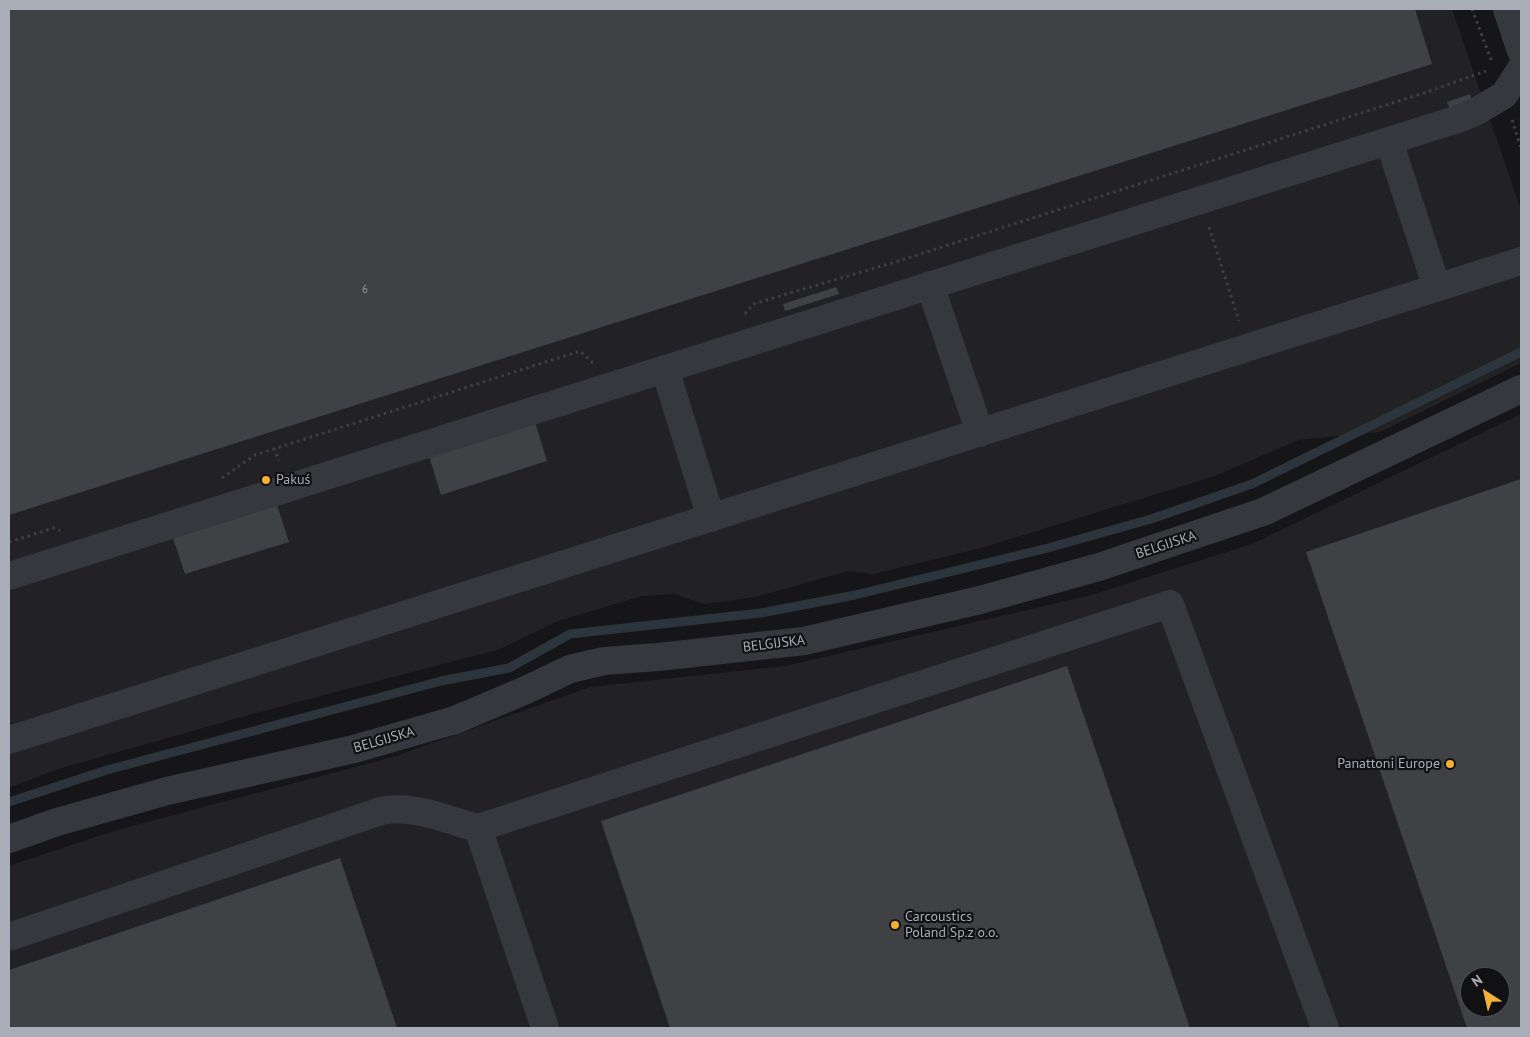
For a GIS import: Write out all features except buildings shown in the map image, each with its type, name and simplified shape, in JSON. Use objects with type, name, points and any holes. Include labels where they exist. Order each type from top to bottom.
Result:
[{"type":"street","points":[[1506,9],[1521,51]]},
{"type":"street","points":[[9,576],[1389,141],[1477,111],[1504,95],[1521,69]]},
{"type":"street","points":[[1389,141],[1437,288]]},
{"type":"street","points":[[9,740],[1521,261]]},
{"type":"street","points":[[930,285],[980,433]]},
{"type":"street","points":[[665,369],[711,518]]},
{"type":"street","name":"BELGIJSKA","points":[[9,839],[57,822],[167,791],[354,749],[455,720],[570,669],[604,661],[804,641],[980,600],[1099,567],[1263,512],[1521,390]]},
{"type":"street","points":[[9,937],[397,807],[413,809],[478,828],[1170,604],[1325,1028]]},
{"type":"street","points":[[478,828],[546,1028]]},
{"type":"path","points":[[743,317],[753,304],[892,263],[1430,91],[1494,68],[1472,9]]},
{"type":"path","points":[[1201,200],[1247,348]]},
{"type":"path","points":[[216,484],[236,466],[244,464],[255,455],[580,351],[595,365],[604,362]]},
{"type":"path","points":[[9,542],[54,528],[63,532]]},
{"type":"shaded area","points":[[9,9],[1452,9],[1521,210],[1521,363],[1380,432],[1299,440],[1212,477],[981,548],[873,574],[848,571],[756,597],[704,604],[674,594],[642,596],[558,621],[500,649],[256,713],[58,769],[9,788]]},
{"type":"shaded area","points":[[1521,414],[1521,1028],[9,1028],[9,866],[117,830],[393,757],[590,687],[785,666],[1088,596],[1252,544]]},
{"type":"waterway","points":[[9,802],[107,770],[441,681],[509,668],[570,634],[761,613],[855,595],[1048,548],[1151,519],[1252,484],[1521,352]]},
{"type":"place","name":"Pakuś","points":[[266,480]]},
{"type":"place","name":"Panattoni Europe","points":[[1450,764]]},
{"type":"place","name":"Carcoustics Poland Sp.z o.o.","points":[[895,925]]}]
